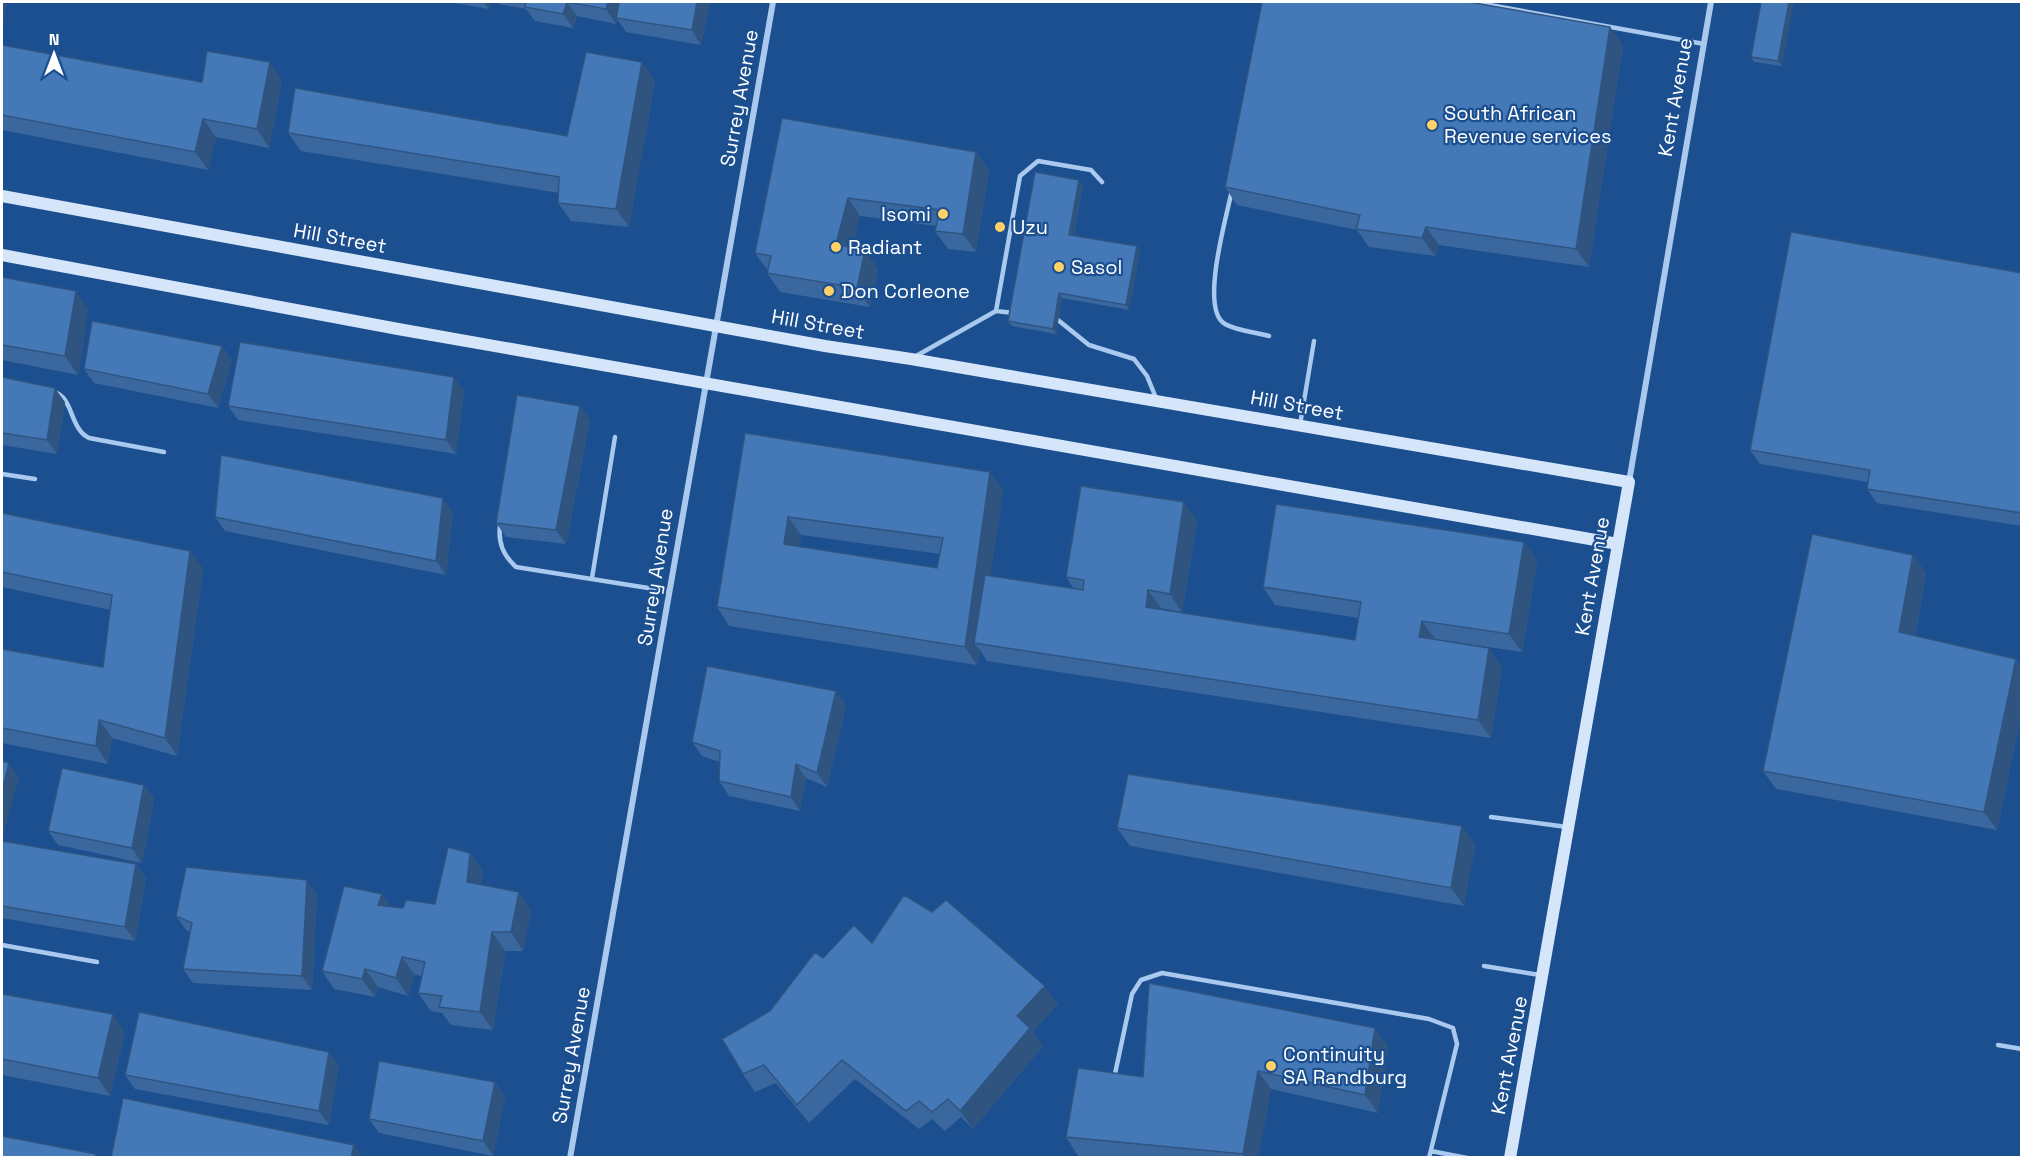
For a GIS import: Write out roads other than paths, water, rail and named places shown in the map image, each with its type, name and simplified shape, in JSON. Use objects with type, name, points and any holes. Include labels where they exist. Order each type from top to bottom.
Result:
[{"type":"main road","name":"Hill Street","points":[[2,196],[825,346],[911,358],[1629,482]]},
{"type":"main road","points":[[2,255],[398,329],[1618,544]]},
{"type":"main road","name":"Kent Avenue","points":[[1510,1158],[1544,976],[1567,826],[1629,482]]},
{"type":"street","name":"Surrey Avenue","points":[[570,1158],[656,672],[667,591],[773,2]]},
{"type":"street","name":"Kent Avenue","points":[[1629,482],[1711,2]]},
{"type":"lane","points":[[1473,2],[1704,44]]},
{"type":"lane","points":[[996,311],[1020,176],[1024,170],[1038,161],[1091,170],[1102,182]]},
{"type":"lane","points":[[1232,188],[1212,293],[1215,311],[1224,324],[1269,336]]},
{"type":"lane","points":[[911,358],[996,311],[1014,313]]},
{"type":"lane","points":[[1058,320],[1089,345],[1134,359],[1148,376],[1157,401]]},
{"type":"lane","points":[[1300,425],[1314,341]]},
{"type":"lane","points":[[47,391],[58,393],[64,398],[80,433],[89,438],[164,452]]},
{"type":"lane","points":[[592,578],[615,437]]},
{"type":"lane","points":[[2,474],[35,479]]},
{"type":"lane","points":[[502,513],[499,535],[504,556],[516,567],[667,591]]},
{"type":"lane","points":[[1491,817],[1567,826]]},
{"type":"lane","points":[[2,945],[97,962]]},
{"type":"lane","points":[[1484,966],[1544,976]]},
{"type":"lane","points":[[1115,1074],[1132,994],[1141,980],[1162,973],[1428,1019],[1452,1028],[1456,1044],[1429,1158]]},
{"type":"lane","points":[[1998,1045],[2022,1049]]},
{"type":"lane","points":[[1431,1151],[1467,1158]]},
{"type":"place","name":"South African Revenue services","points":[[1432,125]]},
{"type":"place","name":"Isomi","points":[[943,214]]},
{"type":"place","name":"Uzu","points":[[1000,227]]},
{"type":"place","name":"Radiant","points":[[836,247]]},
{"type":"place","name":"Sasol","points":[[1059,267]]},
{"type":"place","name":"Don Corleone","points":[[829,291]]},
{"type":"place","name":"Continuity SA Randburg","points":[[1271,1066]]}]
